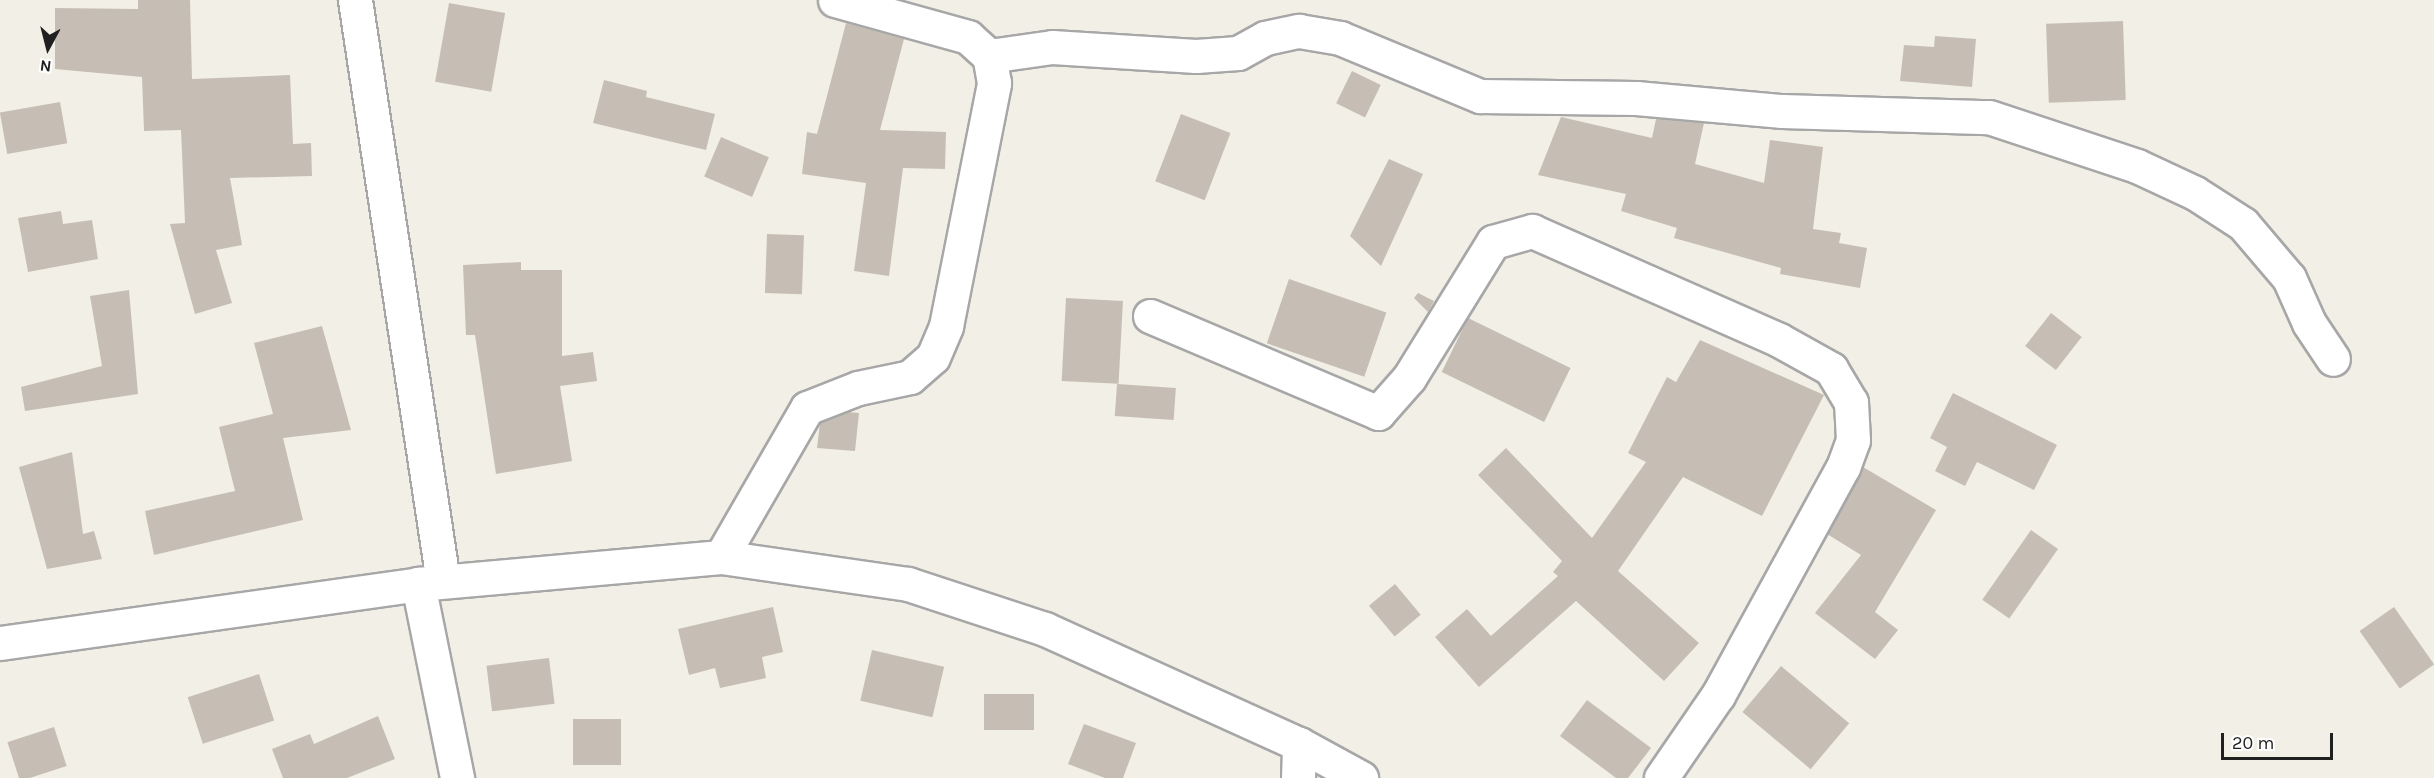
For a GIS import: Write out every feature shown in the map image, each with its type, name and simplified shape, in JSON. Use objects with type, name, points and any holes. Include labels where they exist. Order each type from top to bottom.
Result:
[{"type":"street","points":[[355,0],[457,778]]},
{"type":"street","points":[[721,556],[807,408],[858,388],[910,377],[933,357],[946,326],[994,83],[989,56],[968,37],[835,0]]},
{"type":"street","points":[[989,56],[1052,47],[1196,56],[1238,53],[1265,38],[1299,31],[1340,38],[1480,96],[1636,98],[1782,111],[1989,117],[2137,166],[2195,193],[2243,224],[2289,278],[2309,323],[2333,358]]},
{"type":"street","points":[[1150,316],[1378,413],[1409,378],[1494,242],[1532,231],[1779,340],[1830,369],[1851,402],[1853,440],[1843,467],[1718,695],[1661,778]]},
{"type":"street","points":[[0,643],[430,582],[721,556],[908,584],[1045,629],[1299,744],[1361,778]]},
{"type":"street","points":[[1298,778],[1299,744]]},
{"type":"building","points":[[138,0],[190,0],[192,79],[290,75],[293,144],[311,143],[312,176],[230,178],[242,245],[216,250],[232,303],[195,314],[170,224],[185,223],[181,130],[144,131],[142,77],[55,69],[55,8],[138,9]]},
{"type":"building","points":[[449,3],[505,13],[491,92],[435,82]]},
{"type":"building","points":[[2123,21],[2126,100],[2049,103],[2046,24]]},
{"type":"building","points":[[846,23],[904,39],[880,130],[946,132],[945,169],[903,168],[889,276],[854,271],[866,183],[802,174],[807,132],[817,134]]},
{"type":"building","points":[[1935,36],[1976,39],[1972,87],[1900,81],[1904,45],[1934,47]]},
{"type":"building","points":[[1352,71],[1381,85],[1365,117],[1336,103]]},
{"type":"building","points":[[604,80],[647,91],[646,97],[715,114],[706,150],[593,123]]},
{"type":"building","points":[[60,102],[67,143],[7,154],[0,113]]},
{"type":"building","points":[[1181,114],[1230,133],[1205,200],[1155,181]]},
{"type":"building","points":[[1561,117],[1652,138],[1656,119],[1704,123],[1695,164],[1764,183],[1770,140],[1823,147],[1813,229],[1841,233],[1839,243],[1867,248],[1860,288],[1780,274],[1781,268],[1674,238],[1677,228],[1621,211],[1626,194],[1538,175]]},
{"type":"building","points":[[721,137],[769,157],[752,197],[704,177]]},
{"type":"building","points":[[1389,159],[1423,174],[1381,266],[1350,236]]},
{"type":"building","points":[[61,211],[63,224],[92,220],[98,259],[28,272],[18,218]]},
{"type":"building","points":[[767,234],[804,235],[802,294],[765,293]]},
{"type":"building","points":[[521,262],[521,270],[562,270],[562,356],[593,352],[597,381],[560,386],[572,461],[496,474],[475,335],[466,335],[463,265]]},
{"type":"building","points":[[1289,279],[1386,313],[1364,377],[1267,343]]},
{"type":"building","points":[[129,290],[138,394],[25,411],[21,387],[102,366],[90,296]]},
{"type":"building","points":[[1418,293],[1434,301],[1428,312],[1414,298]]},
{"type":"building","points":[[1066,298],[1123,301],[1119,384],[1062,381]]},
{"type":"building","points":[[2051,313],[2082,337],[2056,370],[2025,346]]},
{"type":"building","points":[[1468,318],[1570,368],[1544,422],[1442,372]]},
{"type":"building","points":[[322,326],[351,430],[283,438],[303,520],[154,555],[145,511],[235,491],[219,427],[273,414],[254,343]]},
{"type":"building","points":[[1700,340],[1824,395],[1762,516],[1683,477],[1618,571],[1699,643],[1664,681],[1576,601],[1479,687],[1435,637],[1467,609],[1491,636],[1558,576],[1553,572],[1562,561],[1478,475],[1506,448],[1592,538],[1646,462],[1628,453],[1667,377],[1676,382]]},
{"type":"building","points":[[1117,384],[1176,388],[1174,420],[1115,416]]},
{"type":"building","points":[[1953,393],[2057,445],[2034,490],[1977,462],[1965,486],[1935,471],[1947,447],[1930,438]]},
{"type":"building","points":[[848,412],[859,413],[855,451],[817,448],[820,423]]},
{"type":"building","points":[[72,452],[83,534],[94,531],[102,559],[47,569],[19,467]]},
{"type":"building","points":[[1863,467],[1936,510],[1875,612],[1898,630],[1875,659],[1815,613],[1861,555],[1827,534]]},
{"type":"building","points":[[2031,530],[2058,549],[2009,619],[1982,600]]},
{"type":"building","points":[[1395,584],[1421,615],[1395,636],[1369,606]]},
{"type":"building","points":[[773,607],[783,652],[762,657],[766,678],[720,688],[715,668],[689,675],[678,629]]},
{"type":"building","points":[[2394,607],[2434,664],[2400,688],[2360,631]]},
{"type":"building","points":[[872,650],[944,667],[932,717],[860,701]]},
{"type":"building","points":[[549,658],[555,704],[492,711],[486,666]]},
{"type":"building","points":[[1781,666],[1849,723],[1811,769],[1742,712]]},
{"type":"building","points":[[259,674],[274,721],[203,744],[188,697]]},
{"type":"building","points":[[984,694],[1034,694],[1034,730],[984,730]]},
{"type":"building","points":[[1587,700],[1651,748],[1628,778],[1616,778],[1560,736]]},
{"type":"building","points":[[378,716],[395,759],[347,778],[283,778],[272,749],[310,734],[314,744]]},
{"type":"building","points":[[573,719],[621,719],[621,765],[573,765]]},
{"type":"building","points":[[1084,724],[1136,743],[1123,778],[1105,778],[1068,764]]},
{"type":"building","points":[[54,727],[67,766],[30,778],[19,778],[7,742]]}]
